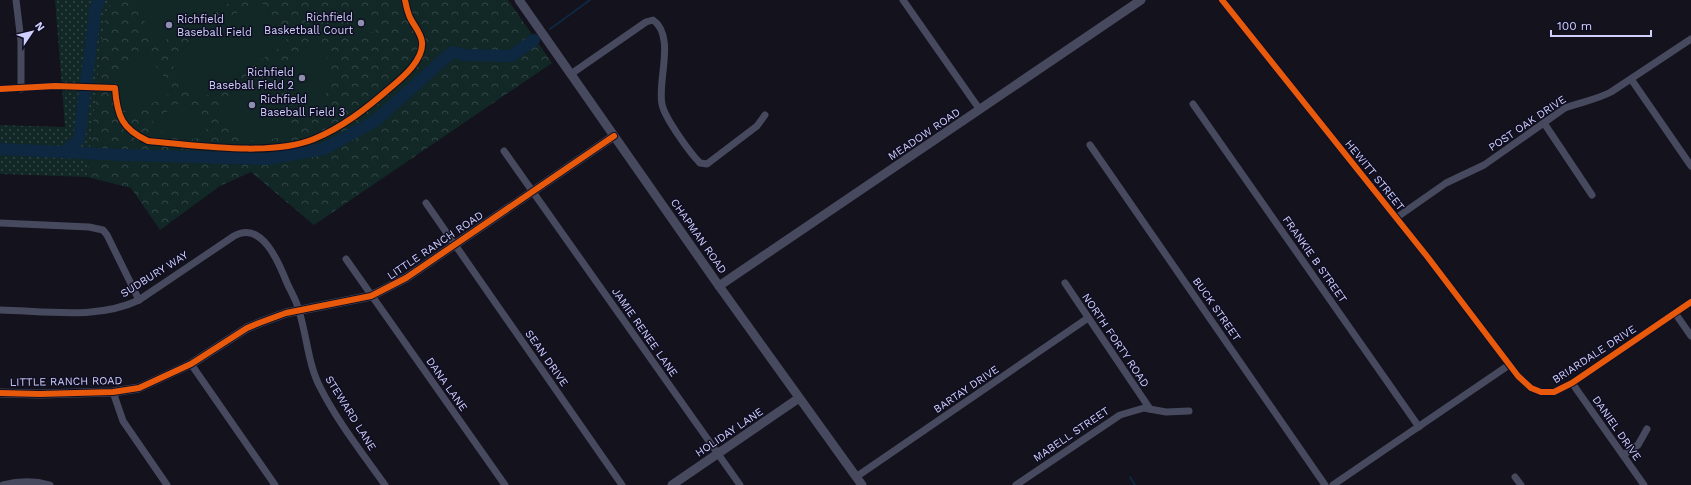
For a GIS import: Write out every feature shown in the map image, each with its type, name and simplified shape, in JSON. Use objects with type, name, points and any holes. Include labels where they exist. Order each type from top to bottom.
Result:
[{"type":"street","points":[[16,0],[21,41],[20,89]]},
{"type":"street","name":"CHAPMAN ROAD","points":[[519,0],[719,286],[862,485]]},
{"type":"street","points":[[903,0],[980,110]]},
{"type":"street","name":"MEADOW ROAD","points":[[719,286],[1141,0]]},
{"type":"street","name":"HEWITT STREET","points":[[1222,0],[1457,294],[1509,365]]},
{"type":"street","points":[[572,74],[646,22],[653,20],[659,24],[662,30],[665,60],[660,92],[662,106],[666,115],[700,163],[707,164],[757,126],[766,115]]},
{"type":"street","name":"POST OAK DRIVE","points":[[1396,218],[1446,184],[1484,165],[1565,108],[1599,99],[1631,80],[1691,39]]},
{"type":"street","points":[[1631,80],[1691,166]]},
{"type":"street","points":[[0,89],[55,86]]},
{"type":"street","name":"FRANKIE B STREET","points":[[1194,104],[1419,427]]},
{"type":"street","points":[[1544,123],[1592,195]]},
{"type":"street","name":"LITTLE RANCH ROAD","points":[[0,393],[40,394],[113,392],[139,388],[191,364],[247,328],[286,312],[371,296],[397,284],[614,136]]},
{"type":"street","name":"BUCK STREET","points":[[1090,145],[1325,485]]},
{"type":"street","name":"JAMIE RENEE LANE","points":[[504,151],[740,485]]},
{"type":"street","name":"SEAN DRIVE","points":[[426,203],[622,485]]},
{"type":"street","points":[[0,223],[89,227],[103,230],[107,235],[139,300]]},
{"type":"street","name":"SUDBURY WAY","points":[[0,310],[95,311],[124,307],[139,300],[240,232],[250,232],[262,238]]},
{"type":"street","name":"STEWARD LANE","points":[[262,238],[278,262],[299,310],[313,369],[319,385],[385,485]]},
{"type":"street","name":"DANA LANE","points":[[346,259],[505,485]]},
{"type":"street","name":"NORTH FORTY ROAD","points":[[1065,283],[1150,409]]},
{"type":"street","name":"BRIARDALE DRIVE","points":[[1509,365],[1531,388],[1541,392],[1554,392],[1572,383],[1691,302]]},
{"type":"street","points":[[1675,313],[1691,336]]},
{"type":"street","name":"BARTAY DRIVE","points":[[856,477],[1088,318]]},
{"type":"street","points":[[191,364],[275,485]]},
{"type":"street","points":[[1333,485],[1509,365]]},
{"type":"street","name":"DANIEL DRIVE","points":[[1572,383],[1644,485]]},
{"type":"street","points":[[113,392],[122,421],[167,485]]},
{"type":"street","name":"HOLIDAY LANE","points":[[672,485],[799,398]]},
{"type":"street","name":"MABELL STREET","points":[[1016,485],[1120,415],[1144,408],[1166,412],[1189,411]]},
{"type":"street","points":[[1622,455],[1638,445],[1647,429]]},
{"type":"street","points":[[1515,477],[1521,485]]},
{"type":"street","points":[[3,485],[17,482],[40,482],[50,485]]},
{"type":"green space","points":[[55,0],[113,0],[105,16],[87,177],[0,174],[0,125],[65,127]]},
{"type":"green space","points":[[113,0],[508,0],[552,63],[314,225],[251,172],[220,186],[160,230],[131,188],[87,177],[105,15]]},
{"type":"green space","name":"Richfield Baseball Field","points":[[138,0],[233,0],[213,14],[158,44],[144,20]]},
{"type":"green space","points":[[257,0],[260,0],[288,42],[197,102],[168,58]]},
{"type":"green space","name":"Richfield Basketball Court","points":[[362,7],[377,29],[360,40],[345,18]]},
{"type":"green space","name":"Richfield Baseball Field 2","points":[[318,40],[329,63],[331,73],[330,82],[322,100],[306,119],[271,76],[272,70]]},
{"type":"green space","points":[[143,47],[168,83],[172,85],[170,94],[128,116],[120,96],[120,78],[128,62]]},
{"type":"green space","name":"Richfield Baseball Field 3","points":[[256,80],[264,82],[295,130],[271,139],[260,141],[250,140],[240,137],[212,115]]},
{"type":"green space","points":[[183,99],[188,100],[191,108],[208,132],[201,137],[185,140],[178,139],[164,132],[152,121],[176,106]]},
{"type":"waterway","points":[[66,151],[79,139],[95,12],[99,0]]},
{"type":"waterway","points":[[550,29],[590,0]]},
{"type":"waterway","points":[[0,149],[124,155],[268,159],[324,149],[375,121],[452,52],[464,55],[511,56],[534,40]]},
{"type":"waterway","points":[[1130,477],[1135,485]]},
{"type":"cycle path","points":[[0,89],[55,86],[115,88],[117,106],[122,120],[132,132],[148,141],[210,147],[255,149],[296,144],[314,139],[335,129],[372,103],[400,79],[416,62],[422,49],[422,42],[420,35],[409,15],[405,0]]},
{"type":"cycle path","points":[[1222,0],[1426,255],[1518,376],[1531,388],[1541,392],[1554,392],[1572,383],[1691,302]]},
{"type":"cycle path","points":[[0,393],[40,394],[113,392],[139,388],[191,364],[247,328],[259,323],[286,313],[371,296],[406,278],[614,136]]},
{"type":"place","name":"Richfield Basketball Court","points":[[361,23]]},
{"type":"place","name":"Richfield Baseball Field","points":[[169,25]]},
{"type":"place","name":"Richfield Baseball Field 2","points":[[302,78]]},
{"type":"place","name":"Richfield Baseball Field 3","points":[[252,105]]}]
